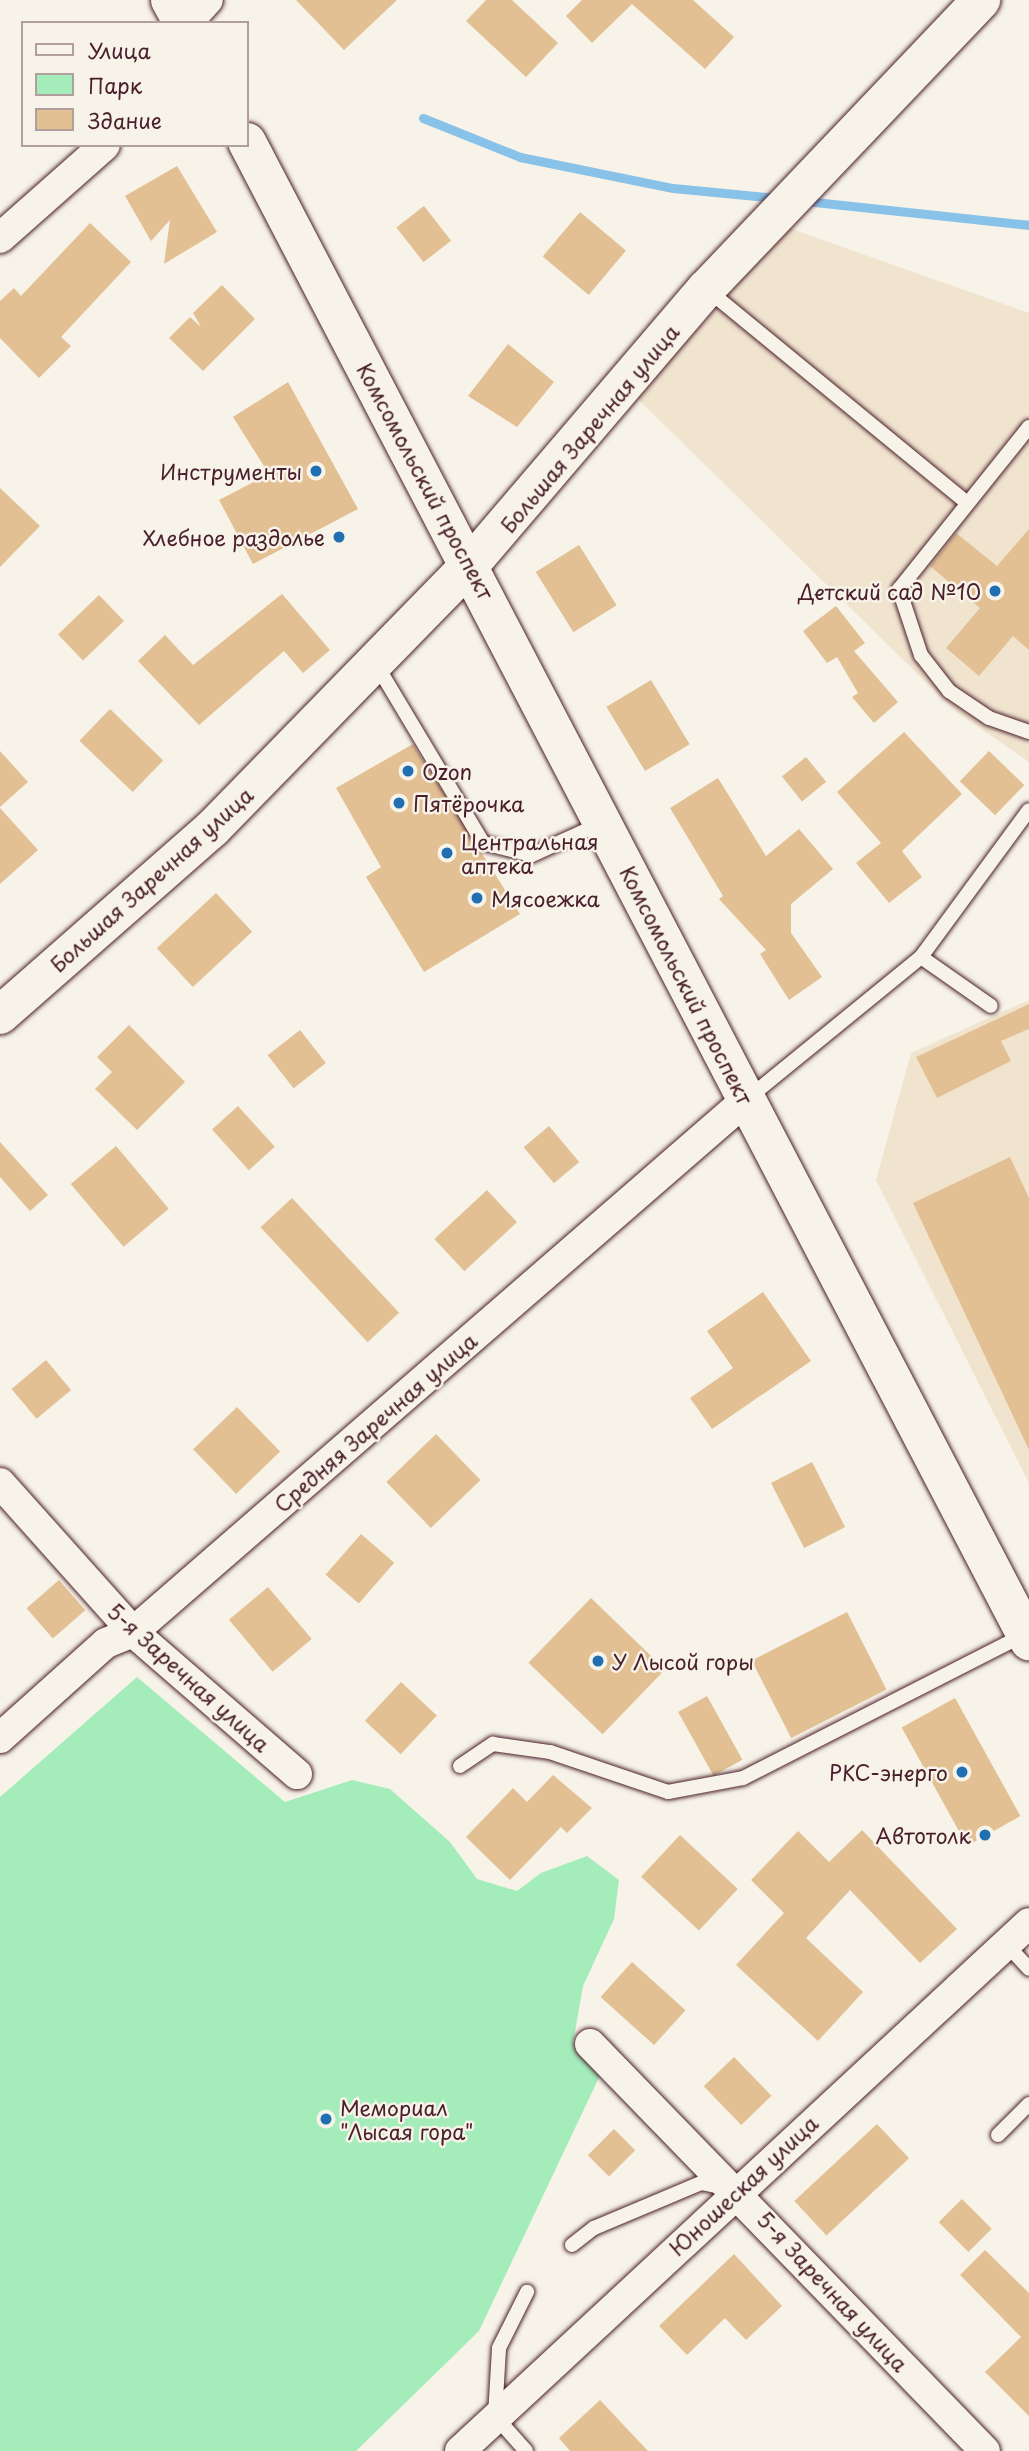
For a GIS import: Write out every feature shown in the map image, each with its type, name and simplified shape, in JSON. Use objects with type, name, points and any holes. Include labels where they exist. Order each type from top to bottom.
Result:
[{"type":"main road","points":[[170,0],[184,21]]},
{"type":"main road","name":"Большая Заречная улица","points":[[0,1015],[213,828],[374,660],[470,565],[706,289],[981,0]]},
{"type":"main road","name":"Комсомольский проспект","points":[[248,144],[470,565],[1027,1638]]},
{"type":"street","points":[[187,21],[208,0]]},
{"type":"street","points":[[0,238],[103,147]]},
{"type":"street","name":"Средняя Заречная улица","points":[[0,1738],[106,1643],[133,1632],[746,1100]]},
{"type":"street","name":"5-я Заречная улица","points":[[0,1483],[133,1632],[297,1774]]},
{"type":"street","name":"Юношеская улица","points":[[460,2451],[737,2190],[1029,1923]]},
{"type":"street","name":"5-я Заречная улица","points":[[590,2044],[737,2190],[985,2451]]},
{"type":"lane","points":[[706,289],[967,503]]},
{"type":"lane","points":[[1029,427],[899,589],[903,612],[921,655],[949,691],[989,718],[1029,732]]},
{"type":"lane","points":[[374,660],[483,843],[532,855],[603,822]]},
{"type":"lane","points":[[746,1100],[921,957],[1029,810]]},
{"type":"lane","points":[[921,957],[991,1006]]},
{"type":"lane","points":[[460,1766],[493,1744],[550,1752],[668,1792],[716,1785],[803,1749],[1027,1638]]},
{"type":"lane","points":[[1006,1944],[1029,1969]]},
{"type":"lane","points":[[998,2135],[1029,2104]]},
{"type":"lane","points":[[572,2245],[594,2228],[701,2183],[737,2190]]},
{"type":"lane","points":[[526,2451],[495,2416],[499,2348],[527,2292]]},
{"type":"shaded area","points":[[789,228],[1029,313],[1029,762],[954,710],[636,397]]},
{"type":"shaded area","points":[[1029,1000],[1029,1483],[876,1180],[911,1053]]},
{"type":"green space","points":[[137,1677],[285,1802],[352,1780],[390,1789],[450,1842],[477,1879],[517,1891],[541,1873],[587,1856],[619,1880],[614,1919],[583,1986],[573,2043],[603,2069],[479,2331],[356,2451],[0,2451],[0,1797]]},
{"type":"building","points":[[296,0],[397,0],[344,50]]},
{"type":"building","points":[[486,0],[512,0],[558,43],[526,77],[466,21]]},
{"type":"building","points":[[582,0],[693,0],[734,37],[705,69],[632,4],[592,43],[566,16]]},
{"type":"building","points":[[177,166],[217,232],[164,264],[170,220],[151,241],[125,196]]},
{"type":"building","points":[[424,206],[451,241],[424,262],[396,228]]},
{"type":"building","points":[[580,212],[626,251],[589,295],[543,256]]},
{"type":"building","points":[[90,223],[131,262],[61,337],[71,346],[39,378],[0,338],[0,301],[14,288],[21,296]]},
{"type":"building","points":[[222,285],[255,319],[203,371],[169,338],[190,317],[201,327],[193,313]]},
{"type":"building","points":[[508,344],[554,382],[517,427],[468,396]]},
{"type":"building","points":[[288,382],[358,509],[253,564],[219,500],[269,474],[233,417]]},
{"type":"building","points":[[0,488],[40,526],[0,567]]},
{"type":"building","name":"Детский сад №10","points":[[1029,529],[1029,650],[1013,636],[979,676],[946,648],[980,608],[930,566],[956,533],[997,566]]},
{"type":"building","points":[[579,545],[617,605],[573,632],[536,572]]},
{"type":"building","points":[[282,594],[330,650],[303,673],[284,651],[199,725],[138,661],[165,635],[193,665]]},
{"type":"building","points":[[99,595],[124,621],[83,660],[58,635]]},
{"type":"building","points":[[836,606],[865,643],[854,651],[898,702],[874,723],[852,697],[858,693],[837,657],[827,663],[803,631]]},
{"type":"building","points":[[651,680],[690,744],[645,771],[606,707]]},
{"type":"building","points":[[110,709],[163,760],[133,792],[79,741]]},
{"type":"building","points":[[904,732],[962,794],[902,851],[922,877],[889,903],[856,863],[881,843],[837,792]]},
{"type":"building","points":[[413,744],[520,914],[424,972],[366,877],[381,867],[336,788]]},
{"type":"building","points":[[0,751],[28,782],[0,807]]},
{"type":"building","points":[[989,751],[1024,785],[995,815],[960,781]]},
{"type":"building","points":[[806,757],[826,782],[802,801],[782,777]]},
{"type":"building","points":[[718,778],[766,856],[799,829],[833,869],[791,904],[791,933],[822,977],[789,1000],[760,954],[766,950],[719,899],[723,896],[670,808]]},
{"type":"building","points":[[0,808],[38,850],[0,884]]},
{"type":"building","points":[[216,893],[252,932],[193,987],[157,948]]},
{"type":"building","points":[[1029,1004],[1029,1029],[1001,1041],[1011,1061],[937,1098],[916,1057]]},
{"type":"building","points":[[129,1025],[185,1082],[137,1130],[95,1089],[112,1072],[97,1057]]},
{"type":"building","points":[[300,1030],[326,1063],[294,1088],[268,1055]]},
{"type":"building","points":[[238,1106],[275,1147],[249,1170],[212,1129]]},
{"type":"building","points":[[549,1126],[579,1162],[554,1183],[524,1147]]},
{"type":"building","points":[[0,1142],[48,1195],[30,1211],[0,1177]]},
{"type":"building","points":[[116,1146],[169,1209],[124,1247],[71,1184]]},
{"type":"building","points":[[1010,1157],[1029,1198],[1029,1450],[913,1203]]},
{"type":"building","points":[[487,1190],[517,1222],[464,1271],[434,1239]]},
{"type":"building","points":[[292,1198],[399,1313],[368,1342],[261,1227]]},
{"type":"building","points":[[763,1292],[811,1361],[712,1429],[690,1398],[733,1368],[707,1331]]},
{"type":"building","points":[[46,1360],[71,1390],[37,1419],[12,1389]]},
{"type":"building","points":[[237,1407],[280,1452],[236,1494],[193,1449]]},
{"type":"building","points":[[436,1434],[480,1480],[431,1528],[386,1482]]},
{"type":"building","points":[[812,1462],[845,1527],[804,1548],[771,1483]]},
{"type":"building","points":[[361,1534],[394,1563],[359,1604],[326,1575]]},
{"type":"building","points":[[59,1580],[85,1610],[53,1638],[27,1608]]},
{"type":"building","points":[[268,1587],[312,1639],[273,1672],[229,1620]]},
{"type":"building","points":[[591,1598],[665,1670],[603,1734],[528,1663]]},
{"type":"building","points":[[847,1612],[886,1690],[791,1738],[752,1661]]},
{"type":"building","points":[[401,1682],[437,1715],[401,1754],[365,1721]]},
{"type":"building","points":[[707,1696],[742,1760],[714,1776],[678,1712]]},
{"type":"building","points":[[955,1698],[1020,1816],[967,1846],[902,1728]]},
{"type":"building","points":[[553,1775],[592,1808],[567,1833],[561,1827],[510,1880],[466,1837],[513,1788],[527,1802]]},
{"type":"building","points":[[862,1830],[957,1929],[920,1963],[850,1890],[806,1938],[863,1992],[818,2041],[736,1965],[784,1913],[751,1880],[798,1831],[829,1862]]},
{"type":"building","points":[[680,1835],[738,1889],[699,1931],[641,1877]]},
{"type":"building","points":[[632,1962],[686,2010],[654,2045],[601,1997]]},
{"type":"building","points":[[734,2057],[772,2096],[741,2125],[704,2086]]},
{"type":"building","points":[[877,2124],[909,2158],[826,2235],[794,2201]]},
{"type":"building","points":[[614,2129],[635,2150],[609,2176],[588,2155]]},
{"type":"building","points":[[962,2199],[992,2229],[968,2252],[939,2222]]},
{"type":"building","points":[[985,2250],[1029,2293],[1029,2416],[985,2372],[1021,2337],[960,2275]]},
{"type":"building","points":[[734,2254],[782,2306],[746,2340],[725,2318],[687,2355],[659,2326]]},
{"type":"building","points":[[600,2400],[648,2451],[570,2451],[559,2438]]},
{"type":"waterway","points":[[423,118],[520,157],[673,188],[777,198]]},
{"type":"waterway","points":[[805,201],[1029,225]]},
{"type":"place","name":"Инструменты","points":[[316,471]]},
{"type":"place","name":"Хлебное раздолье","points":[[339,537]]},
{"type":"place","name":"Детский сад №10","points":[[995,591]]},
{"type":"place","name":"Ozon","points":[[408,771]]},
{"type":"place","name":"Пятёрочка","points":[[399,803]]},
{"type":"place","name":"Центральная аптека","points":[[447,853]]},
{"type":"place","name":"Мясоежка","points":[[477,898]]},
{"type":"place","name":"У Лысой горы","points":[[598,1661]]},
{"type":"place","name":"РКС-энерго","points":[[962,1772]]},
{"type":"place","name":"Автотолк","points":[[985,1835]]},
{"type":"place","name":"Мемориал \"Лысая гора\"","points":[[326,2119]]}]
